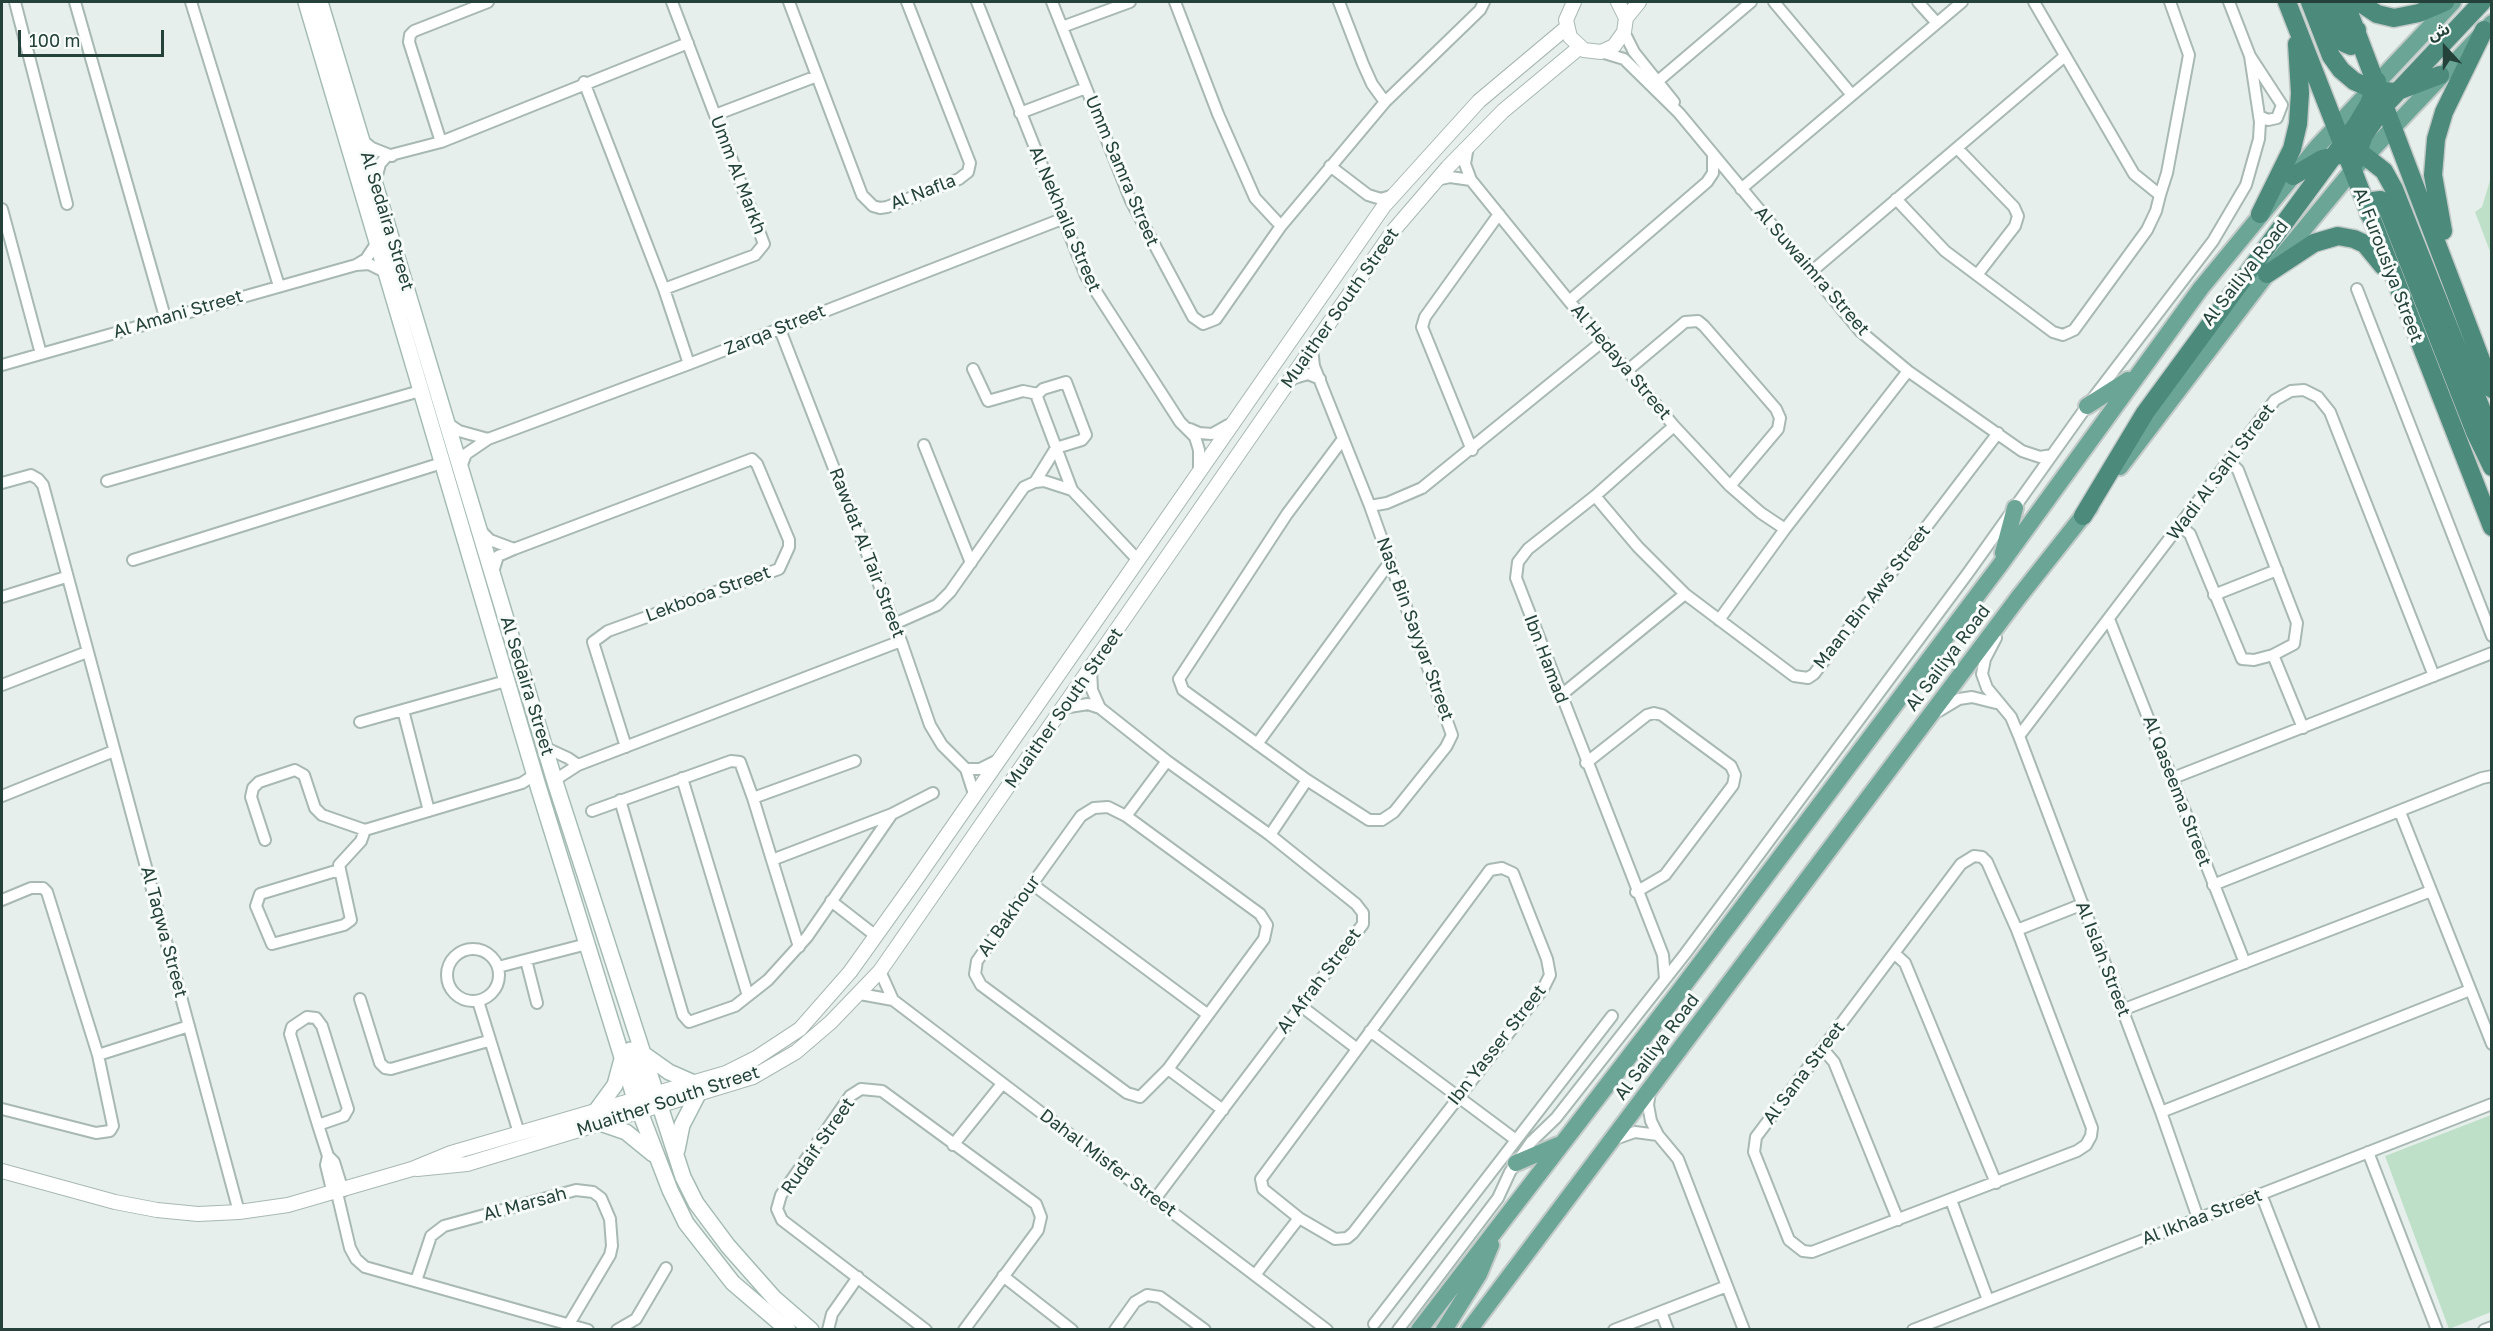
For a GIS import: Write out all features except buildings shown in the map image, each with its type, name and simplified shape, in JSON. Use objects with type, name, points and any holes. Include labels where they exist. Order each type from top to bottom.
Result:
[{"type":"highway","name":"Al Furousiya Street","points":[[2287,2],[2492,527]]},
{"type":"highway","points":[[2310,2],[2337,66],[2354,81],[2380,91],[2440,75]]},
{"type":"highway","points":[[2326,2],[2344,43],[2351,46],[2355,44],[2357,30]]},
{"type":"highway","points":[[2345,2],[2492,389]]},
{"type":"highway","points":[[2358,2],[2377,14],[2400,18],[2445,2]]},
{"type":"highway","points":[[2083,516],[2145,413],[2349,156],[2368,128],[2380,91],[2482,2]]},
{"type":"highway","points":[[2453,283],[2434,184],[2434,148],[2444,112],[2488,26]]},
{"type":"highway","points":[[2260,214],[2292,149],[2298,124],[2300,93],[2296,27]]},
{"type":"highway","points":[[2293,176],[2314,163],[2349,156],[2380,167],[2391,183],[2492,436]]},
{"type":"highway","points":[[2369,214],[2373,201],[2381,200],[2386,205],[2475,432],[2492,467]]},
{"type":"highway","points":[[2267,274],[2320,240],[2343,236],[2359,241],[2371,249],[2398,290]]},
{"type":"main road","name":"Al Sedaira Street","points":[[306,2],[506,681],[531,782],[587,944],[622,1059],[648,1102],[696,1203],[728,1246],[774,1298],[808,1328]]},
{"type":"main road","name":"Al Sailiya Road","points":[[1419,1329],[1675,997],[2000,565],[2137,375],[2260,214],[2335,127],[2380,91],[2452,2]]},
{"type":"main road","name":"Al Sedaira Street","points":[[322,3],[556,785],[645,1055],[648,1102],[658,1160],[686,1223],[700,1244],[733,1283],[789,1329]]},
{"type":"main road","name":"Al Sailiya Road","points":[[1468,1329],[1613,1140],[1923,723],[2267,274],[2349,156],[2393,125],[2488,26]]},
{"type":"main road","points":[[2087,406],[2137,375]]},
{"type":"main road","points":[[2000,565],[2015,508]]},
{"type":"main road","points":[[606,1006],[620,1023],[668,1158],[683,1177]]},
{"type":"main road","points":[[645,1055],[696,1089],[682,1125],[677,1160]]},
{"type":"main road","points":[[622,1059],[615,1085],[598,1117],[635,1137],[658,1160]]},
{"type":"main road","points":[[1516,1163],[1559,1145]]},
{"type":"main road","points":[[1444,1329],[1479,1274],[1497,1227]]},
{"type":"street","points":[[17,2],[67,204]]},
{"type":"street","points":[[75,2],[165,317]]},
{"type":"street","points":[[190,2],[279,286]]},
{"type":"street","points":[[441,142],[409,42],[410,35],[414,31],[488,2]]},
{"type":"street","name":"Umm Al Markh","points":[[664,289],[755,255],[764,244],[672,2]]},
{"type":"street","name":"Al Nafla","points":[[789,2],[862,195],[873,206],[887,207],[959,179],[968,172],[970,163],[907,2]]},
{"type":"street","name":"Al Nekhaila Street","points":[[977,2],[1086,276],[1180,422],[1198,443],[1199,469]]},
{"type":"street","name":"Umm Samra Street","points":[[1052,2],[1131,201],[1193,317],[1203,324],[1216,320],[1281,226],[1385,102],[1480,10],[1484,2]]},
{"type":"street","points":[[1062,27],[1130,2]]},
{"type":"street","points":[[1175,2],[1218,114],[1255,198],[1281,226]]},
{"type":"street","points":[[1339,2],[1372,84],[1385,102]]},
{"type":"street","points":[[1618,2],[1625,25]]},
{"type":"street","points":[[1571,3],[1566,16],[1566,28],[1572,41],[1580,48],[1601,52],[1614,46],[1639,2]]},
{"type":"street","points":[[1658,81],[1750,2]]},
{"type":"street","points":[[1774,2],[1852,95]]},
{"type":"street","points":[[1918,2],[1936,22]]},
{"type":"street","points":[[1741,189],[1962,2]]},
{"type":"street","points":[[2034,2],[2134,174],[2160,195]]},
{"type":"street","points":[[1896,199],[1946,251],[2053,332],[2063,335],[2074,330],[2147,230],[2156,211],[2167,173],[2189,55],[2170,2]]},
{"type":"street","points":[[2229,2],[2250,56],[2282,105],[2277,118],[2268,120],[2259,116]]},
{"type":"street","name":"Al Suwaimra Street","points":[[1625,25],[1631,47],[1658,81],[1679,113],[1860,331],[1908,371],[2022,451],[2031,462],[2036,477]]},
{"type":"street","name":"Muaither South Street","points":[[696,1089],[756,1058],[800,1029],[825,1004],[876,936],[1373,221],[1479,101],[1566,28]]},
{"type":"street","points":[[376,179],[383,159],[387,156],[441,142],[584,82],[688,43]]},
{"type":"street","name":"Muaither South Street","points":[[412,1169],[433,1169],[467,1164],[598,1117],[696,1089],[753,1077],[782,1061],[812,1040],[860,994],[880,971],[1388,239],[1436,180],[1468,146],[1531,86],[1580,48]]},
{"type":"street","name":"Al Suwaimra Street","points":[[1601,52],[1624,59],[1679,113]]},
{"type":"street","points":[[1811,272],[2065,56]]},
{"type":"street","name":"Al Sailiya Road","points":[[1398,1329],[1503,1192],[1516,1163],[1535,1137],[1556,1118],[1685,954],[2231,213],[2254,164],[2260,133],[2250,56]]},
{"type":"street","points":[[715,115],[817,76]]},
{"type":"street","points":[[584,82],[664,289],[689,364]]},
{"type":"street","name":"Umm Samra Street","points":[[1020,113],[1086,88]]},
{"type":"street","points":[[363,141],[372,148],[393,156]]},
{"type":"street","points":[[1436,180],[1450,177],[1471,180],[1465,164],[1468,146]]},
{"type":"street","points":[[1957,147],[2014,207],[2018,216],[2015,226],[1977,275]]},
{"type":"street","points":[[1569,301],[1707,182],[1713,173],[1713,155]]},
{"type":"street","points":[[1330,166],[1364,191],[1381,199],[1394,195]]},
{"type":"street","name":"Al Hedaya Street","points":[[1471,180],[1674,426],[1730,486],[1752,506],[1785,529]]},
{"type":"street","points":[[1364,191],[1373,208],[1373,221]]},
{"type":"street","points":[[2,210],[7,250],[41,354]]},
{"type":"street","points":[[1472,450],[1422,327],[1425,317],[1499,214]]},
{"type":"street","name":"Zarqa Street","points":[[461,467],[466,454],[488,439],[689,364],[779,327],[1062,219]]},
{"type":"street","points":[[356,266],[366,259],[376,244]]},
{"type":"street","name":"Al Amani Street","points":[[2,365],[165,317],[356,266],[369,264],[385,273]]},
{"type":"street","points":[[2356,289],[2492,636]]},
{"type":"street","points":[[1628,370],[1685,322],[1698,321],[1704,326],[1776,409],[1780,418],[1778,429],[1730,486]]},
{"type":"street","name":"Rawdat Al Tair Street","points":[[779,327],[936,737],[966,769],[975,794]]},
{"type":"street","points":[[1370,506],[1388,503],[1422,488],[1472,450],[1603,341]]},
{"type":"street","name":"Nasr Bin Sayyar Street","points":[[1311,350],[1452,735],[1446,747],[1394,812],[1382,820],[1369,820],[1307,780],[1183,690],[1179,679],[1287,514],[1343,439]]},
{"type":"street","points":[[973,369],[988,401],[1023,391],[1038,394]]},
{"type":"street","points":[[1719,620],[1785,529],[1908,371]]},
{"type":"street","points":[[1291,379],[1308,374],[1320,379]]},
{"type":"street","points":[[1035,482],[1056,448],[1082,440],[1086,435],[1066,382],[1043,389],[1037,397],[1056,448],[1072,490],[1137,559]]},
{"type":"street","name":"Wadi Al Sahl Street","points":[[2019,736],[2275,400],[2291,391],[2304,390],[2318,397],[2330,412],[2434,676]]},
{"type":"street","points":[[107,481],[420,392]]},
{"type":"street","points":[[1180,422],[1205,434],[1218,433],[1232,422]]},
{"type":"street","points":[[447,423],[459,431],[488,439]]},
{"type":"street","name":"Ibn Hamad","points":[[1665,979],[1665,963],[1516,578],[1518,562],[1528,549],[1595,496],[1674,426]]},
{"type":"street","name":"Maan Bin Aws Street","points":[[1595,496],[1638,547],[1685,594],[1794,676],[1808,678],[1814,674],[1998,433]]},
{"type":"street","points":[[924,445],[971,563]]},
{"type":"street","name":"Al Suwaimra Street","points":[[2022,451],[2034,456],[2052,455]]},
{"type":"street","name":"Lekbooa Street","points":[[493,574],[498,556],[514,549],[752,459],[761,470],[789,540],[789,548],[778,569],[608,630],[593,642],[626,747]]},
{"type":"street","points":[[2180,526],[2190,534],[2242,659],[2254,660],[2273,655],[2294,644],[2297,630],[2277,570],[2238,470],[2229,461]]},
{"type":"street","points":[[133,560],[442,463]]},
{"type":"street","name":"Al Taqwa Street","points":[[2,483],[30,475],[38,478],[42,485],[239,1212]]},
{"type":"street","points":[[894,624],[936,606],[950,592],[1024,487],[1044,481],[1072,490]]},
{"type":"street","points":[[480,530],[490,540],[514,549]]},
{"type":"street","points":[[1257,744],[1390,562]]},
{"type":"street","points":[[2214,595],[2277,570]]},
{"type":"street","points":[[2,597],[66,577]]},
{"type":"street","points":[[1560,696],[1685,594]]},
{"type":"street","name":"Al Islah Street","points":[[2018,598],[1985,659],[1982,674],[1986,688],[2011,717],[2019,736],[2162,1112],[2198,1218]]},
{"type":"street","name":"Al Qaseema Street","points":[[2109,619],[2245,963]]},
{"type":"street","points":[[556,785],[558,778],[578,765],[901,641]]},
{"type":"street","points":[[2,685],[87,652]]},
{"type":"street","points":[[2173,778],[2492,653]]},
{"type":"street","points":[[2273,655],[2303,728]]},
{"type":"street","points":[[1091,669],[1092,690],[1100,708]]},
{"type":"street","points":[[360,722],[506,681]]},
{"type":"street","points":[[1923,723],[1959,699],[1978,697],[1999,705]]},
{"type":"street","points":[[1063,708],[1088,704],[1100,708]]},
{"type":"street","name":"Al Afrah Street","points":[[1100,708],[1167,761],[1270,835],[1356,904],[1363,913],[1363,924],[1155,1199]]},
{"type":"street","points":[[403,710],[429,811]]},
{"type":"street","points":[[1586,763],[1647,715],[1654,713],[1662,715],[1731,766],[1735,775],[1733,785],[1665,875],[1636,891]]},
{"type":"street","points":[[546,748],[578,765]]},
{"type":"street","points":[[2,796],[114,751]]},
{"type":"street","points":[[591,811],[736,760],[742,767],[753,798],[799,947]]},
{"type":"street","points":[[753,798],[855,761]]},
{"type":"street","points":[[966,769],[980,770],[996,761]]},
{"type":"street","points":[[1126,816],[1167,761]]},
{"type":"street","points":[[265,840],[251,797],[253,788],[259,782],[295,770],[304,775],[315,808],[322,815],[365,830],[531,782]]},
{"type":"street","points":[[2213,885],[2481,778],[2492,776]]},
{"type":"street","points":[[682,778],[748,996]]},
{"type":"street","points":[[1270,835],[1307,780]]},
{"type":"street","points":[[772,860],[892,814],[933,793]]},
{"type":"street","points":[[620,800],[685,1020],[693,1022],[735,1006],[799,947],[892,814]]},
{"type":"street","name":"Al Bakhour","points":[[1108,807],[1126,816],[1260,914],[1267,925],[1264,939],[1168,1069],[1140,1097],[1127,1093],[981,985],[975,974],[977,961],[1032,884],[1081,816],[1094,808],[1108,807]]},
{"type":"street","points":[[2400,812],[2492,1044]]},
{"type":"street","points":[[339,870],[260,894],[256,906],[272,944],[348,923],[351,913],[339,870],[340,862],[361,841],[365,830]]},
{"type":"street","name":"Al Sana Street","points":[[1974,856],[1982,857],[1987,862],[2017,930],[2092,1128],[2091,1137],[2086,1145],[2077,1151],[1898,1220],[1812,1252],[1803,1251],[1789,1240],[1754,1152],[1753,1143],[1961,864],[1974,856]]},
{"type":"street","name":"Ibn Yasser Street","points":[[1502,868],[1513,873],[1547,959],[1550,975],[1543,989],[1347,1238],[1335,1239],[1299,1218],[1263,1189],[1261,1179],[1370,1031],[1490,870],[1502,868]]},
{"type":"street","points":[[1032,884],[1207,1014]]},
{"type":"street","points":[[2,900],[31,888],[43,888],[47,892],[98,1055],[113,1121],[110,1131],[96,1133],[2,1109]]},
{"type":"street","points":[[2122,1010],[2431,891]]},
{"type":"street","points":[[831,901],[876,936]]},
{"type":"street","points":[[2017,930],[2083,904]]},
{"type":"street","points":[[498,967],[587,944]]},
{"type":"street","points":[[1659,947],[1685,954]]},
{"type":"street","points":[[473,948],[491,955],[498,967],[498,982],[494,991],[478,1001],[463,999],[452,991],[447,977],[449,963],[459,952],[473,948]]},
{"type":"street","points":[[1894,953],[1905,963],[1996,1183]]},
{"type":"street","points":[[526,960],[537,1003]]},
{"type":"street","points":[[880,971],[892,1000]]},
{"type":"street","points":[[2162,1112],[2470,990]]},
{"type":"street","name":"Dahal Misfer Street","points":[[860,994],[892,1000],[1325,1328],[1335,1329]]},
{"type":"street","points":[[360,999],[380,1063],[385,1068],[391,1069],[488,1041]]},
{"type":"street","points":[[478,1001],[488,1041],[519,1133]]},
{"type":"street","points":[[1301,1006],[1356,1048]]},
{"type":"street","points":[[1374,1324],[1612,1016]]},
{"type":"street","points":[[318,1125],[344,1116],[348,1109],[322,1026],[316,1018],[307,1017],[291,1027],[290,1034],[318,1125],[328,1156],[326,1165],[338,1192],[350,1248],[356,1259],[365,1267],[588,1329]]},
{"type":"street","points":[[98,1055],[189,1026]]},
{"type":"street","points":[[1370,1031],[1516,1140]]},
{"type":"street","points":[[1822,1048],[1834,1062],[1898,1220]]},
{"type":"street","points":[[1574,1066],[1594,1070]]},
{"type":"street","points":[[1574,1066],[1583,1083]]},
{"type":"street","points":[[1168,1069],[1223,1110]]},
{"type":"street","points":[[953,1145],[1002,1084]]},
{"type":"street","name":"Rudaif Street","points":[[926,1329],[782,1220],[777,1209],[781,1195],[850,1096],[861,1089],[882,1091],[1036,1204],[1041,1217],[1038,1230],[964,1329]]},
{"type":"street","points":[[1650,1089],[1649,1113],[1658,1136],[1678,1159],[1744,1329]]},
{"type":"street","name":"Al Ikhaa Street","points":[[1913,1329],[2492,1104]]},
{"type":"street","name":"Muaither South Street","points":[[2,1171],[136,1207],[198,1214],[239,1212],[288,1205],[338,1192],[412,1169],[451,1153],[519,1133],[598,1117]]},
{"type":"street","points":[[1613,1140],[1635,1132],[1658,1136]]},
{"type":"street","points":[[2368,1152],[2437,1329]]},
{"type":"street","name":"Al Marsah","points":[[416,1281],[431,1236],[444,1226],[576,1190],[593,1192],[601,1198],[610,1219],[612,1246],[610,1255],[569,1324]]},
{"type":"street","points":[[2261,1194],[2314,1329]]},
{"type":"street","points":[[1951,1200],[1988,1300]]},
{"type":"street","points":[[1255,1275],[1299,1218]]},
{"type":"street","points":[[1454,1221],[1465,1226],[1476,1226]]},
{"type":"street","points":[[1454,1221],[1465,1241]]},
{"type":"street","points":[[622,1329],[636,1319],[666,1268]]},
{"type":"street","points":[[1003,1276],[1072,1329]]},
{"type":"street","points":[[828,1329],[832,1314],[858,1277]]},
{"type":"street","points":[[1614,1329],[1727,1286]]},
{"type":"street","points":[[1116,1329],[1135,1302],[1147,1294],[1160,1297],[1205,1329]]},
{"type":"street","points":[[1661,1312],[1668,1329]]},
{"type":"street","points":[[808,1328],[832,1314]]},
{"type":"street","points":[[2484,1329],[2492,1327]]},
{"type":"green space","points":[[2491,177],[2492,254],[2475,212],[2482,207]]},
{"type":"green space","points":[[2491,1115],[2491,1312],[2449,1329],[2385,1156]]}]
